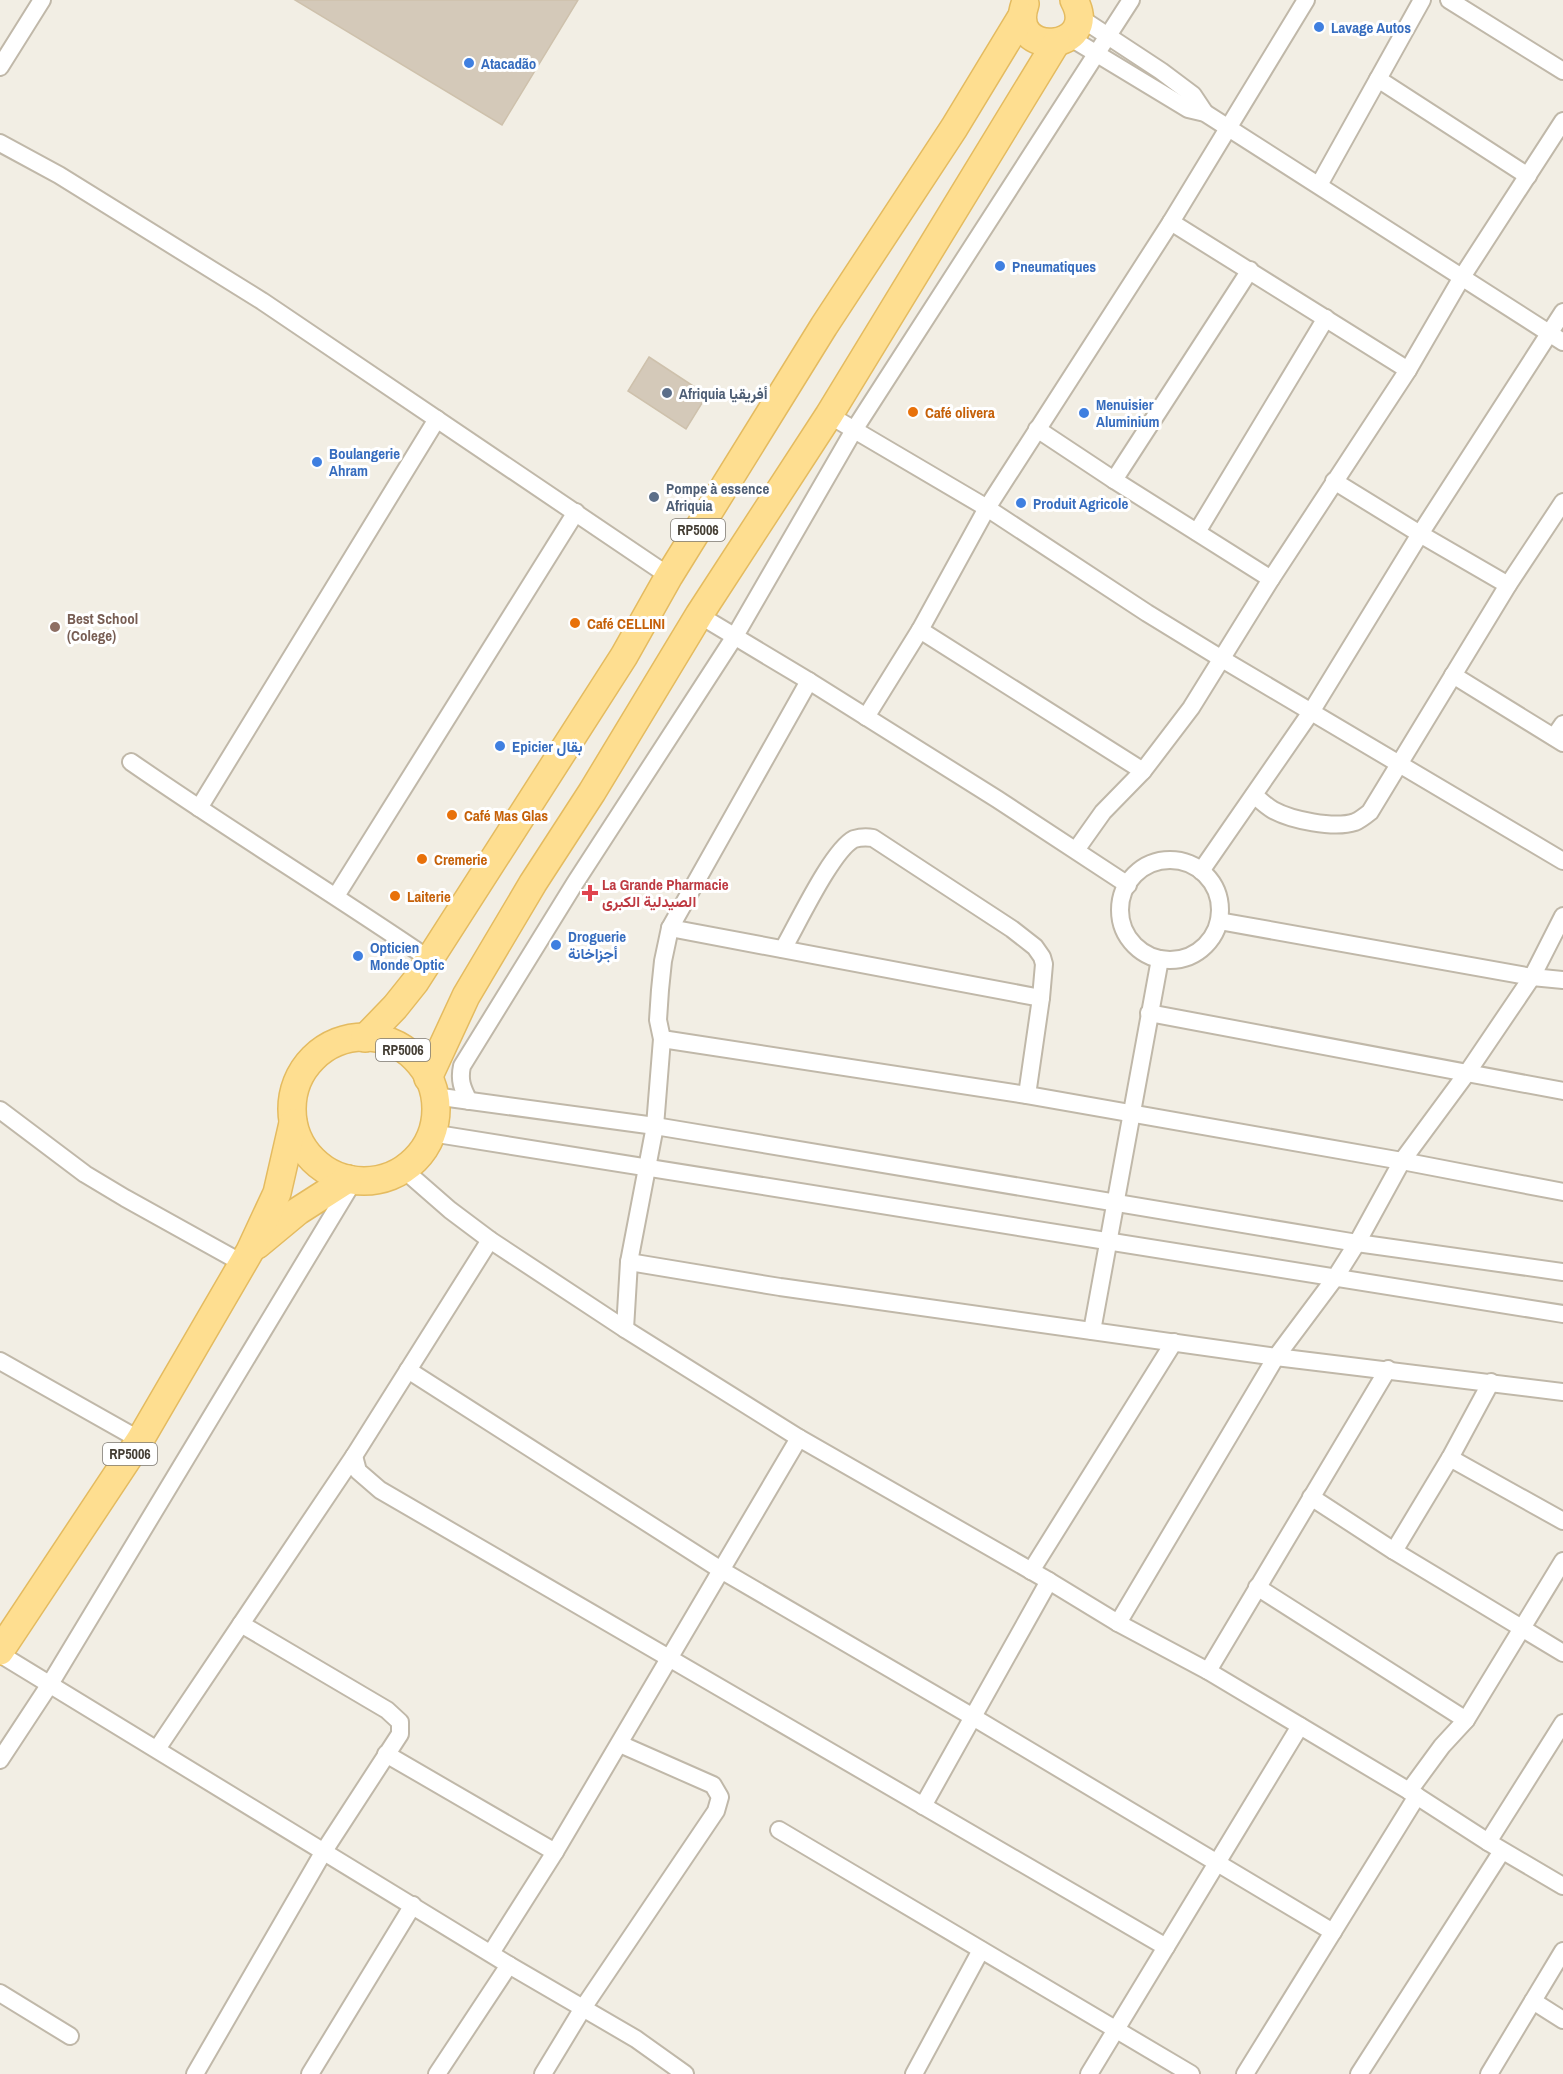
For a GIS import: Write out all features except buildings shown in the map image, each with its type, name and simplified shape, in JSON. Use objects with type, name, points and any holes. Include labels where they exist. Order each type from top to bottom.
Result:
[{"type":"main road","name":"RP5006","points":[[1025,4],[1025,27],[1033,37],[1044,43],[1073,18]]},
{"type":"main road","name":"RP5006","points":[[365,1038],[415,982],[624,656],[669,576],[824,326],[954,128],[1025,4]]},
{"type":"main road","name":"RP5006","points":[[431,1087],[466,996],[533,883],[592,792],[699,615],[829,415],[1073,18]]},
{"type":"main road","name":"RP5006","points":[[0,1652],[140,1440],[246,1257],[277,1193],[293,1123],[293,1095],[298,1080],[307,1065],[319,1053],[349,1039],[365,1038],[384,1041],[406,1052],[417,1062],[431,1087],[435,1115],[431,1133],[422,1152],[403,1169],[382,1179],[351,1180],[330,1172],[315,1161],[303,1147],[293,1123]]},
{"type":"main road","name":"RP5006","points":[[246,1257],[282,1223],[351,1180]]},
{"type":"street","points":[[0,68],[42,0]]},
{"type":"street","points":[[469,1101],[459,1077],[462,1066],[575,883],[735,636],[854,430],[1131,0]]},
{"type":"street","points":[[866,717],[920,630],[987,508],[1172,222],[1306,0]]},
{"type":"street","points":[[1319,185],[1422,0]]},
{"type":"street","points":[[1449,0],[1563,71]]},
{"type":"street","points":[[1073,18],[1109,36],[1193,95],[1205,113]]},
{"type":"street","points":[[1073,18],[1097,55],[1188,109],[1205,113],[1557,338]]},
{"type":"street","points":[[1378,79],[1528,177]]},
{"type":"street","points":[[1076,850],[1103,812],[1143,771],[1191,708],[1271,579],[1408,370],[1462,277],[1563,121]]},
{"type":"street","points":[[0,143],[59,175],[262,301],[669,576]]},
{"type":"street","points":[[1172,222],[1408,370]]},
{"type":"street","points":[[1114,480],[1250,270]]},
{"type":"street","points":[[1201,871],[1311,712],[1420,534],[1557,338],[1563,312]]},
{"type":"street","points":[[1197,532],[1326,318]]},
{"type":"street","points":[[829,415],[987,508],[1147,613],[1222,659],[1563,861]]},
{"type":"street","points":[[199,808],[437,419]]},
{"type":"street","points":[[1037,429],[1271,579]]},
{"type":"street","points":[[1334,481],[1508,585]]},
{"type":"street","points":[[1254,795],[1274,810],[1297,819],[1344,825],[1357,821],[1370,812],[1508,585],[1563,502]]},
{"type":"street","points":[[336,896],[576,512]]},
{"type":"street","points":[[699,615],[809,681],[1128,885]]},
{"type":"street","points":[[920,630],[1143,771]]},
{"type":"street","points":[[1453,675],[1560,735]]},
{"type":"street","points":[[625,1329],[630,1262],[655,1126],[662,1039],[658,1010],[663,961],[670,928],[809,681]]},
{"type":"street","points":[[131,762],[429,959]]},
{"type":"street","points":[[783,949],[833,860],[854,840],[863,837],[873,838],[1012,928],[1035,947],[1044,964],[1027,1095]]},
{"type":"street","points":[[1170,860],[1181,862],[1201,871],[1215,888],[1219,899],[1219,921],[1216,932],[1202,949],[1182,959],[1160,959],[1140,949],[1126,932],[1121,910],[1122,899],[1128,885],[1139,872],[1159,862],[1170,860]]},
{"type":"street","points":[[1118,1623],[1276,1357],[1335,1278],[1402,1161],[1467,1073],[1532,977],[1563,916]]},
{"type":"street","points":[[1219,921],[1563,981]]},
{"type":"street","points":[[670,928],[1041,998]]},
{"type":"street","points":[[1092,1331],[1160,959]]},
{"type":"street","points":[[1149,1013],[1563,1091]]},
{"type":"street","points":[[662,1039],[1027,1095],[1402,1161],[1563,1192]]},
{"type":"street","points":[[431,1087],[469,1101],[655,1126],[1357,1243],[1563,1272]]},
{"type":"street","points":[[0,1110],[86,1174],[125,1198],[246,1257]]},
{"type":"street","points":[[431,1133],[1563,1314]]},
{"type":"street","points":[[403,1169],[450,1210],[490,1240],[625,1329],[799,1438],[1031,1570],[1118,1623],[1208,1671],[1413,1794],[1495,1847],[1563,1886]]},
{"type":"street","points":[[0,1760],[50,1684],[351,1180]]},
{"type":"street","points":[[157,1749],[354,1456],[490,1240]]},
{"type":"street","points":[[630,1262],[780,1287],[1276,1357],[1563,1392]]},
{"type":"street","points":[[1031,1570],[1174,1342]]},
{"type":"street","points":[[0,1361],[140,1440]]},
{"type":"street","points":[[1208,1671],[1388,1369]]},
{"type":"street","points":[[408,1370],[720,1570],[973,1717],[1333,1932]]},
{"type":"street","points":[[1394,1551],[1491,1382]]},
{"type":"street","points":[[491,1953],[620,1744],[799,1438]]},
{"type":"street","points":[[354,1456],[358,1471],[380,1490],[1166,1947]]},
{"type":"street","points":[[1449,1458],[1563,1521]]},
{"type":"street","points":[[1311,1497],[1394,1551],[1563,1653]]},
{"type":"street","points":[[1245,2074],[1333,1932],[1442,1746],[1466,1720],[1563,1561]]},
{"type":"street","points":[[923,1806],[1049,1581]]},
{"type":"street","points":[[1257,1587],[1466,1720]]},
{"type":"street","points":[[195,2074],[324,1851],[400,1734],[400,1722],[387,1710],[241,1624]]},
{"type":"street","points":[[0,1652],[509,1965],[636,2039],[685,2074]]},
{"type":"street","points":[[1359,2074],[1495,1847],[1563,1723]]},
{"type":"street","points":[[1089,2074],[1300,1726]]},
{"type":"street","points":[[543,2074],[583,2008],[716,1811],[720,1797],[712,1785],[620,1744]]},
{"type":"street","points":[[386,1754],[555,1852]]},
{"type":"street","points":[[779,1830],[1191,2074]]},
{"type":"street","points":[[310,2074],[413,1905]]},
{"type":"street","points":[[914,2074],[981,1950]]},
{"type":"street","points":[[1489,2074],[1563,1952]]},
{"type":"street","points":[[437,2074],[509,1965]]},
{"type":"street","points":[[0,1993],[70,2036]]},
{"type":"street","points":[[1533,2001],[1563,2020]]},
{"type":"place","name":"Lavage Autos","points":[[1319,27]]},
{"type":"place","name":"Atacadão","points":[[469,63]]},
{"type":"place","name":"Pneumatiques","points":[[1000,266]]},
{"type":"place","name":"Afriquia أفريقيا","points":[[667,393]]},
{"type":"place","name":"Café olivera","points":[[913,412]]},
{"type":"place","name":"Menuisier Aluminium","points":[[1084,413]]},
{"type":"place","name":"Boulangerie Ahram","points":[[317,462]]},
{"type":"place","name":"Pompe à essence Afriquia","points":[[654,497]]},
{"type":"place","name":"Produit Agricole","points":[[1021,503]]},
{"type":"place","name":"Café CELLINI","points":[[575,623]]},
{"type":"place","name":"Best School (Colege)","points":[[55,627]]},
{"type":"place","name":"Epicier بقال","points":[[500,746]]},
{"type":"place","name":"Café Mas Glas","points":[[452,815]]},
{"type":"place","name":"Cremerie","points":[[422,859]]},
{"type":"place","name":"La Grande Pharmacie الصيدلية الكبرى","points":[[590,893]]},
{"type":"place","name":"Laiterie","points":[[395,896]]},
{"type":"place","name":"Droguerie أجزاخانة","points":[[556,945]]},
{"type":"place","name":"Opticien Monde Optic","points":[[358,956]]}]
